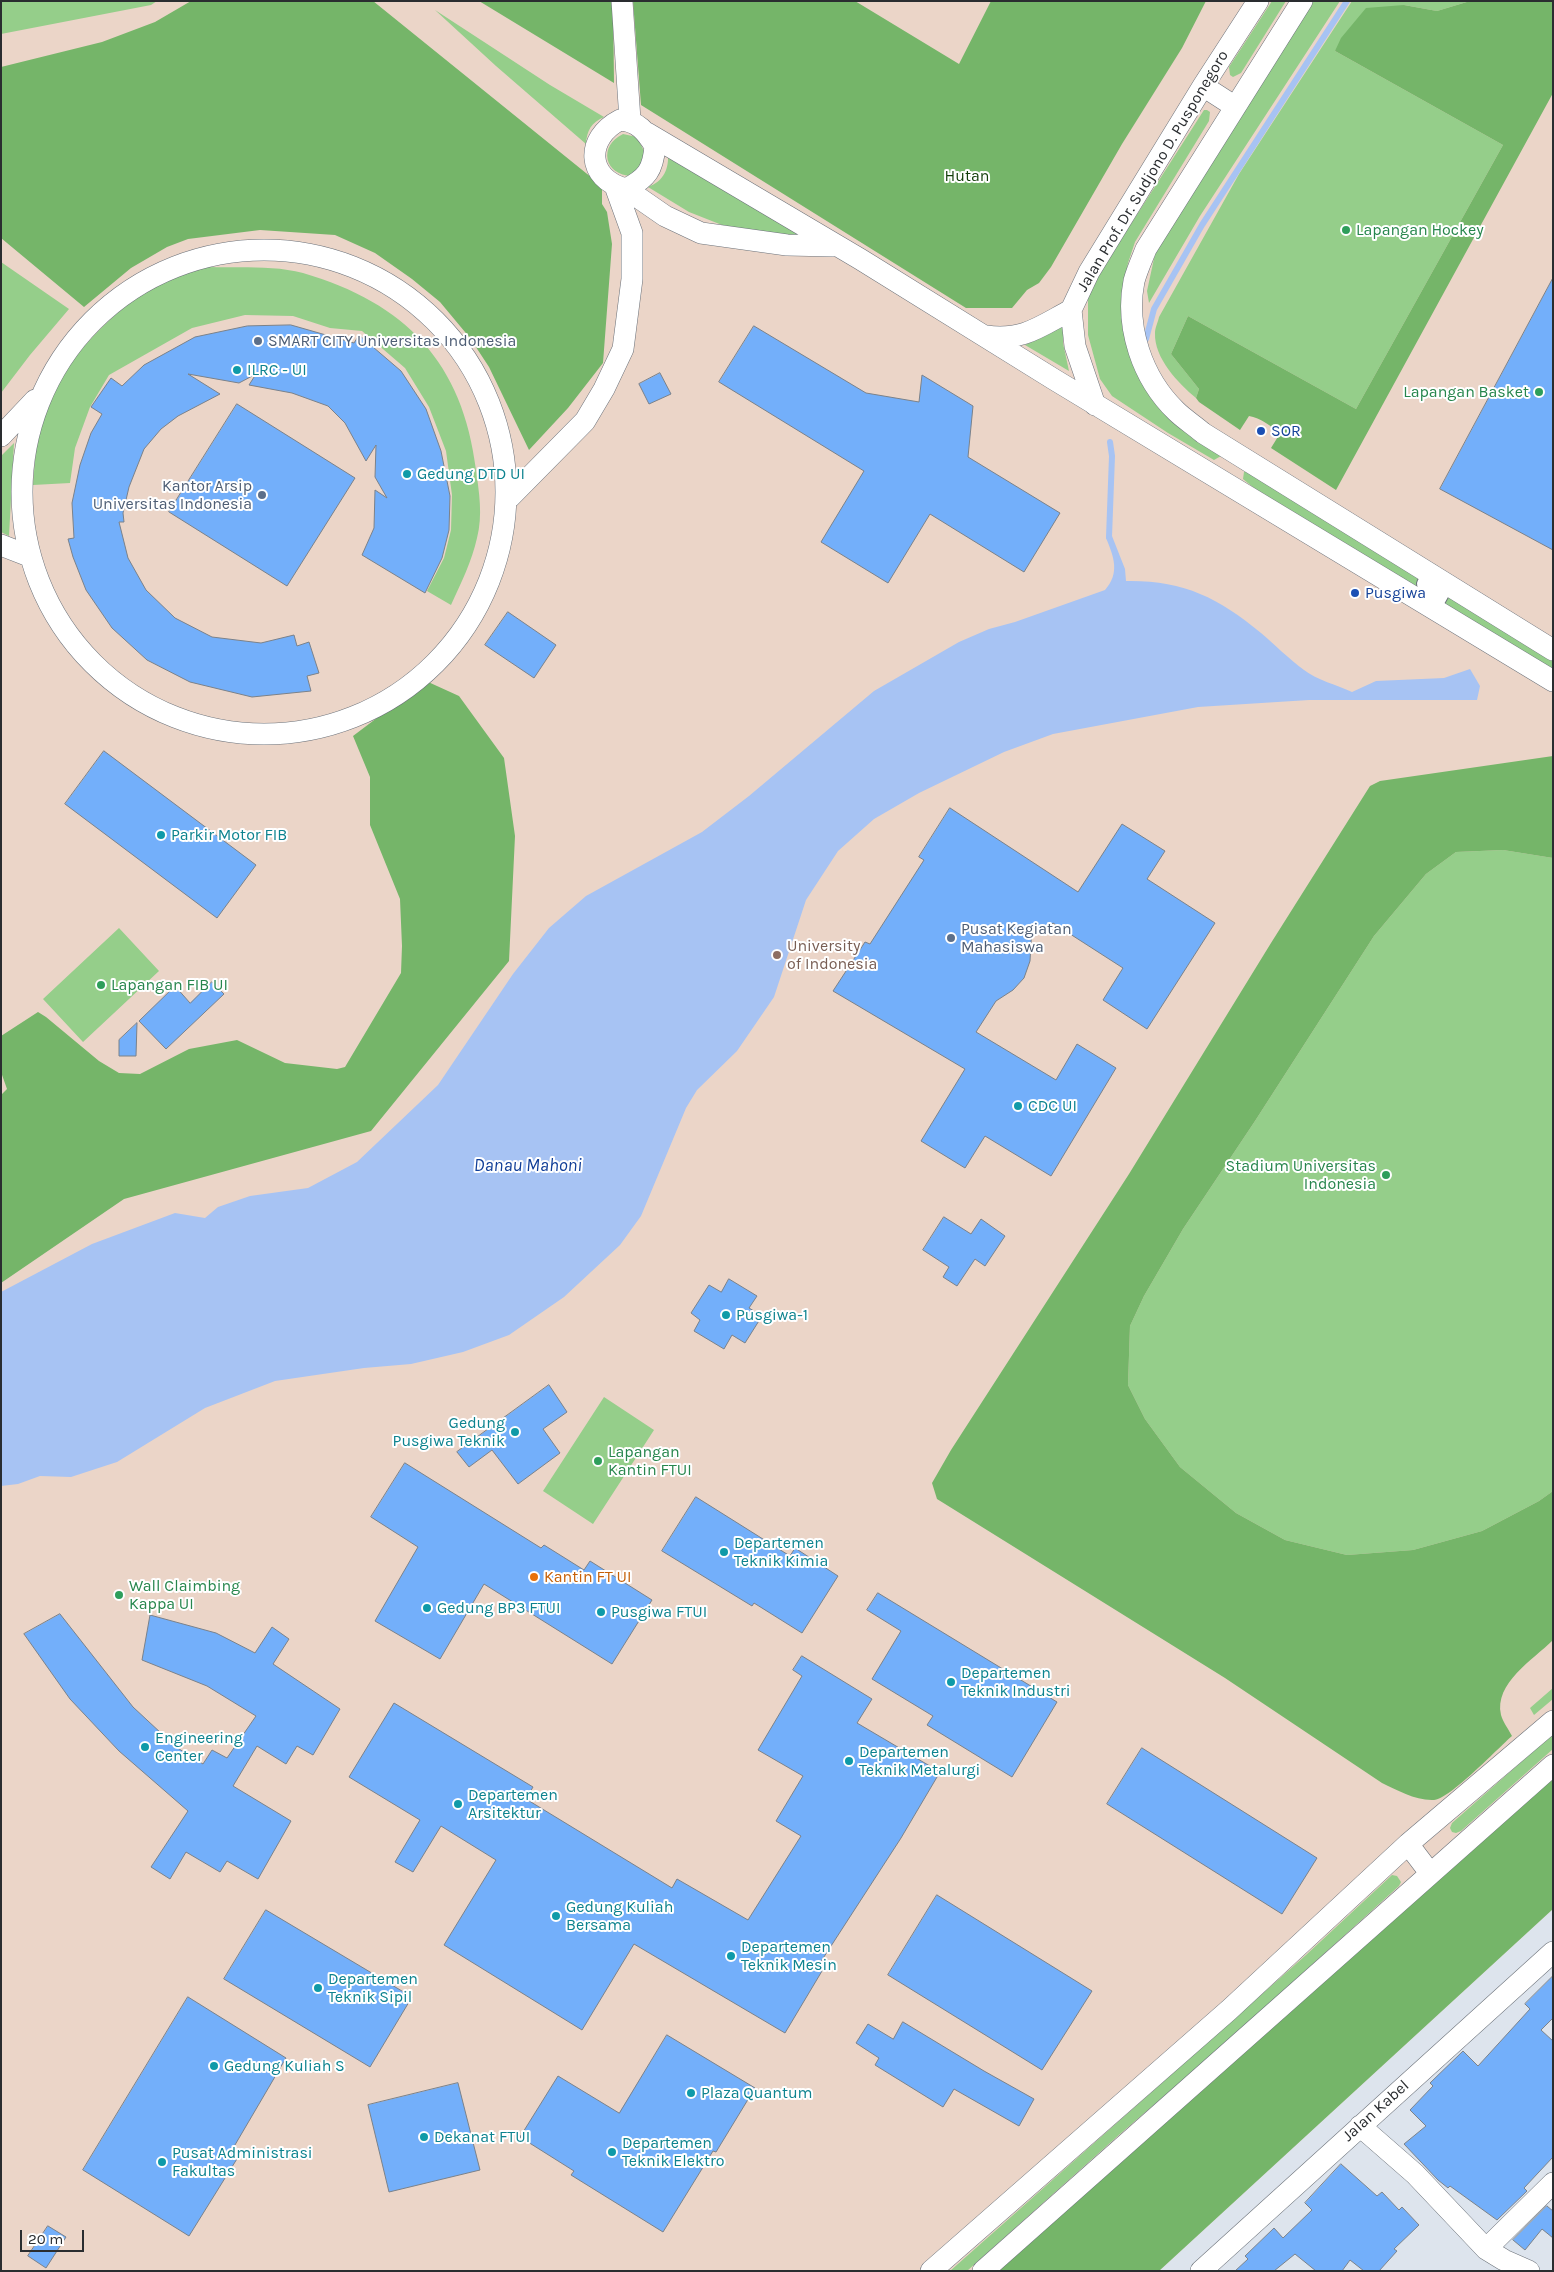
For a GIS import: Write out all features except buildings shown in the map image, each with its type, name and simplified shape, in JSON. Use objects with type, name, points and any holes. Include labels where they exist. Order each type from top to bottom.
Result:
[{"type":"street","points":[[622,1],[630,120]]},
{"type":"street","name":"Jalan Prof. Dr. Sudjono D. Pusponegoro","points":[[1095,405],[1075,346],[1071,310],[1089,272],[1203,86],[1258,1]]},
{"type":"street","points":[[1302,1],[1146,248],[1134,280],[1132,303],[1136,343],[1144,366],[1158,389],[1176,410],[1203,432],[1553,650]]},
{"type":"street","points":[[1203,86],[1234,106]]},
{"type":"street","points":[[836,247],[787,245],[701,233],[665,216],[602,176],[596,165],[596,145],[602,132],[610,125],[620,120],[630,120],[647,133],[836,247],[983,336],[1095,405],[1553,681]]},
{"type":"street","points":[[620,188],[641,181],[650,170],[655,146],[647,133]]},
{"type":"street","points":[[510,497],[585,421],[604,389],[623,349],[632,279],[632,233],[620,188]]},
{"type":"street","points":[[1,436],[36,399],[71,346],[95,319],[124,294],[156,275],[192,261],[228,253],[266,251],[304,254],[341,264],[376,278],[408,298],[437,323],[461,352],[481,385],[495,420],[510,497],[490,582],[469,623],[441,658],[398,693],[356,717],[326,726],[281,733],[236,732],[191,722],[149,704],[112,679],[89,657],[47,604],[29,556],[22,490],[25,451],[36,399]]},
{"type":"street","points":[[983,336],[1007,339],[1014,337],[1027,333],[1071,310]]},
{"type":"street","points":[[1,545],[29,556]]},
{"type":"street","points":[[1432,573],[1426,584],[1441,593],[1432,608]]},
{"type":"street","points":[[931,2271],[1229,2010],[1408,1844],[1553,1721]]},
{"type":"street","points":[[983,2271],[1553,1765]]},
{"type":"street","points":[[1408,1844],[1430,1874]]},
{"type":"street","name":"Jalan Kabel","points":[[1201,2271],[1553,1952]]},
{"type":"street","points":[[1360,2126],[1415,2174],[1502,2265],[1529,2271]]},
{"type":"street","points":[[1486,2248],[1553,2183]]},
{"type":"shaded area","name":"University of Indonesia","points":[[1,1],[1553,1],[1553,1909],[1159,2271],[1,2271]]},
{"type":"green space","points":[[1,1],[157,1],[151,5],[1,34]]},
{"type":"green space","points":[[191,1],[373,1],[602,186],[602,204],[607,212],[612,244],[603,363],[568,408],[529,450],[489,367],[470,338],[440,302],[412,279],[375,253],[335,235],[260,230],[188,239],[167,247],[131,268],[84,307],[1,238],[1,67],[102,42],[155,22]]},
{"type":"green space","points":[[479,1],[613,1],[614,83]]},
{"type":"green space","name":"Hutan","points":[[633,1],[855,1],[959,64],[991,1],[1206,1],[1182,48],[1122,144],[1051,267],[1039,283],[1027,290],[1012,308],[966,308],[641,105]]},
{"type":"green space","points":[[1272,1],[1286,1],[1241,73],[1233,77],[1230,75],[1229,67]]},
{"type":"green space","points":[[1313,1],[1340,1],[1200,216],[1149,303],[1147,291],[1155,254],[1225,139]]},
{"type":"green space","name":"Lapangan Hockey","points":[[1352,1],[1470,1],[1437,11],[1404,5],[1335,51],[1503,145],[1356,409],[1188,316],[1171,354],[1199,389],[1196,398],[1168,369],[1158,352],[1155,329],[1159,317],[1239,174]]},
{"type":"green space","points":[[1470,1],[1553,1],[1553,93],[1336,490],[1271,448],[1279,435],[1266,423],[1249,416],[1240,430],[1199,402],[1196,398],[1199,389],[1171,354],[1188,316],[1356,409],[1503,145],[1335,51],[1341,38],[1366,8],[1404,5],[1437,11]]},
{"type":"green space","points":[[435,10],[550,85],[604,117],[591,128],[587,135],[586,144],[496,66]]},
{"type":"green space","points":[[1204,110],[1210,112],[1209,121],[1135,242],[1128,263],[1121,299],[1122,326],[1129,352],[1221,456],[1214,460],[1168,433],[1112,396],[1100,379],[1088,335],[1088,299],[1097,277]]},
{"type":"green space","points":[[623,134],[637,137],[645,153],[645,162],[632,176],[615,171],[608,159],[607,152],[610,145]]},
{"type":"green space","points":[[668,153],[811,241],[722,225],[689,212],[648,187],[662,178],[668,164]]},
{"type":"green space","points":[[1,262],[69,309],[1,393]]},
{"type":"green space","points":[[208,267],[292,270],[339,286],[372,301],[400,320],[423,343],[443,369],[458,398],[469,432],[480,504],[480,521],[475,547],[451,605],[427,591],[444,558],[451,530],[452,495],[446,451],[429,407],[405,368],[362,331],[330,328],[293,316],[245,315],[192,328],[109,375],[90,407],[75,448],[70,483],[33,485],[37,444],[44,413],[70,364],[85,345],[102,327],[139,296],[159,284],[186,272]]},
{"type":"green space","points":[[1063,326],[1063,343],[1069,371],[1025,345]]},
{"type":"green space","points":[[14,443],[9,536],[1,532],[1,456]]},
{"type":"green space","points":[[1249,471],[1553,657],[1553,669],[1254,488],[1243,479],[1244,472]]},
{"type":"green space","points":[[426,681],[459,696],[504,758],[515,836],[509,961],[371,1131],[124,1199],[1,1283],[1,1095],[7,1089],[1,1072],[1,1036],[38,1012],[99,1061],[119,1073],[140,1074],[189,1049],[237,1040],[285,1063],[337,1069],[345,1067],[401,973],[402,946],[400,899],[370,825],[370,777],[353,736]]},
{"type":"green space","points":[[1553,756],[1553,858],[1503,850],[1456,852],[1426,874],[1374,936],[1183,1229],[1144,1296],[1130,1326],[1128,1385],[1145,1419],[1180,1467],[1236,1513],[1285,1540],[1347,1555],[1413,1550],[1482,1531],[1539,1501],[1553,1491],[1553,1640],[1517,1673],[1503,1693],[1500,1703],[1501,1715],[1512,1736],[1462,1783],[1441,1797],[1427,1800],[1420,1799],[1382,1783],[1225,1678],[937,1499],[932,1483],[951,1450],[1129,1174],[1370,786],[1380,781]]},
{"type":"green space","name":"Stadium Universitas Indonesia","points":[[1503,850],[1553,858],[1553,1491],[1539,1501],[1482,1531],[1413,1550],[1347,1555],[1285,1540],[1236,1513],[1180,1467],[1145,1419],[1128,1385],[1130,1326],[1144,1296],[1183,1229],[1374,936],[1426,874],[1456,852]]},
{"type":"green space","name":"Lapangan FIB UI","points":[[119,928],[159,971],[83,1042],[43,999]]},
{"type":"green space","name":"Lapangan Kantin FTUI","points":[[604,1397],[654,1430],[593,1524],[543,1491]]},
{"type":"green space","points":[[1553,1688],[1553,1699],[1534,1715],[1530,1708]]},
{"type":"green space","points":[[1553,1734],[1553,1749],[1461,1831],[1452,1832],[1450,1828],[1452,1823]]},
{"type":"green space","points":[[1553,1777],[1553,1909],[1159,2271],[998,2271]]},
{"type":"green space","points":[[1392,1875],[1397,1876],[1401,1882],[1399,1886],[1221,2047],[1120,2134],[967,2271],[950,2271],[1306,1955]]},
{"type":"water","name":"Danau Mahoni","points":[[1112,536],[1125,569],[1126,581],[1146,581],[1165,584],[1198,593],[1214,600],[1245,620],[1287,657],[1309,674],[1321,680],[1352,692],[1376,681],[1444,678],[1470,669],[1480,686],[1477,700],[1309,700],[1198,707],[1053,734],[1004,752],[919,793],[874,819],[838,851],[806,900],[774,997],[737,1051],[697,1090],[686,1108],[641,1216],[620,1245],[564,1297],[509,1335],[463,1352],[411,1364],[364,1368],[275,1381],[205,1408],[117,1462],[71,1477],[40,1476],[18,1484],[1,1486],[1,1292],[92,1244],[175,1213],[205,1218],[218,1207],[250,1196],[308,1188],[357,1162],[438,1085],[513,974],[549,928],[586,896],[702,832],[749,796],[874,691],[959,642],[989,629],[1015,622],[1105,590],[1110,584],[1114,571],[1113,558],[1106,538]]},
{"type":"waterway","points":[[1146,339],[1154,309],[1202,225],[1347,1]]},
{"type":"waterway","points":[[1109,537],[1112,456],[1110,442]]},
{"type":"place","name":"Lapangan Hockey","points":[[1346,230]]},
{"type":"place","name":"SMART CITY Universitas Indonesia","points":[[258,341]]},
{"type":"place","name":"ILRC - UI","points":[[237,370]]},
{"type":"place","name":"Lapangan Basket","points":[[1539,392]]},
{"type":"place","name":"SOR","points":[[1261,431]]},
{"type":"place","name":"Gedung DTD UI","points":[[407,474]]},
{"type":"place","name":"Kantor Arsip Universitas Indonesia","points":[[262,495]]},
{"type":"place","name":"Pusgiwa","points":[[1355,593]]},
{"type":"place","name":"Parkir Motor FIB","points":[[161,835]]},
{"type":"place","name":"Pusat Kegiatan Mahasiswa","points":[[951,938]]},
{"type":"place","name":"University of Indonesia","points":[[777,955]]},
{"type":"place","name":"Lapangan FIB UI","points":[[101,985]]},
{"type":"place","name":"CDC UI","points":[[1018,1106]]},
{"type":"place","name":"Stadium Universitas Indonesia","points":[[1386,1175]]},
{"type":"place","name":"Pusgiwa-1","points":[[726,1315]]},
{"type":"place","name":"Gedung Pusgiwa Teknik","points":[[515,1432]]},
{"type":"place","name":"Lapangan Kantin FTUI","points":[[598,1461]]},
{"type":"place","name":"Departemen Teknik Kimia","points":[[724,1552]]},
{"type":"place","name":"Kantin FT UI","points":[[534,1577]]},
{"type":"place","name":"Wall Claimbing Kappa UI","points":[[119,1595]]},
{"type":"place","name":"Gedung BP3 FTUI","points":[[427,1608]]},
{"type":"place","name":"Pusgiwa FTUI","points":[[601,1612]]},
{"type":"place","name":"Departemen Teknik Industri","points":[[951,1682]]},
{"type":"place","name":"Engineering Center","points":[[145,1747]]},
{"type":"place","name":"Departemen Teknik Metalurgi","points":[[849,1761]]},
{"type":"place","name":"Departemen Arsitektur","points":[[458,1804]]},
{"type":"place","name":"Gedung Kuliah Bersama","points":[[556,1916]]},
{"type":"place","name":"Departemen Teknik Mesin","points":[[731,1956]]},
{"type":"place","name":"Departemen Teknik Sipil","points":[[318,1988]]},
{"type":"place","name":"Gedung Kuliah S","points":[[214,2066]]},
{"type":"place","name":"Plaza Quantum","points":[[691,2093]]},
{"type":"place","name":"Dekanat FTUI","points":[[424,2137]]},
{"type":"place","name":"Departemen Teknik Elektro","points":[[612,2152]]},
{"type":"place","name":"Pusat Administrasi Fakultas","points":[[162,2162]]}]
